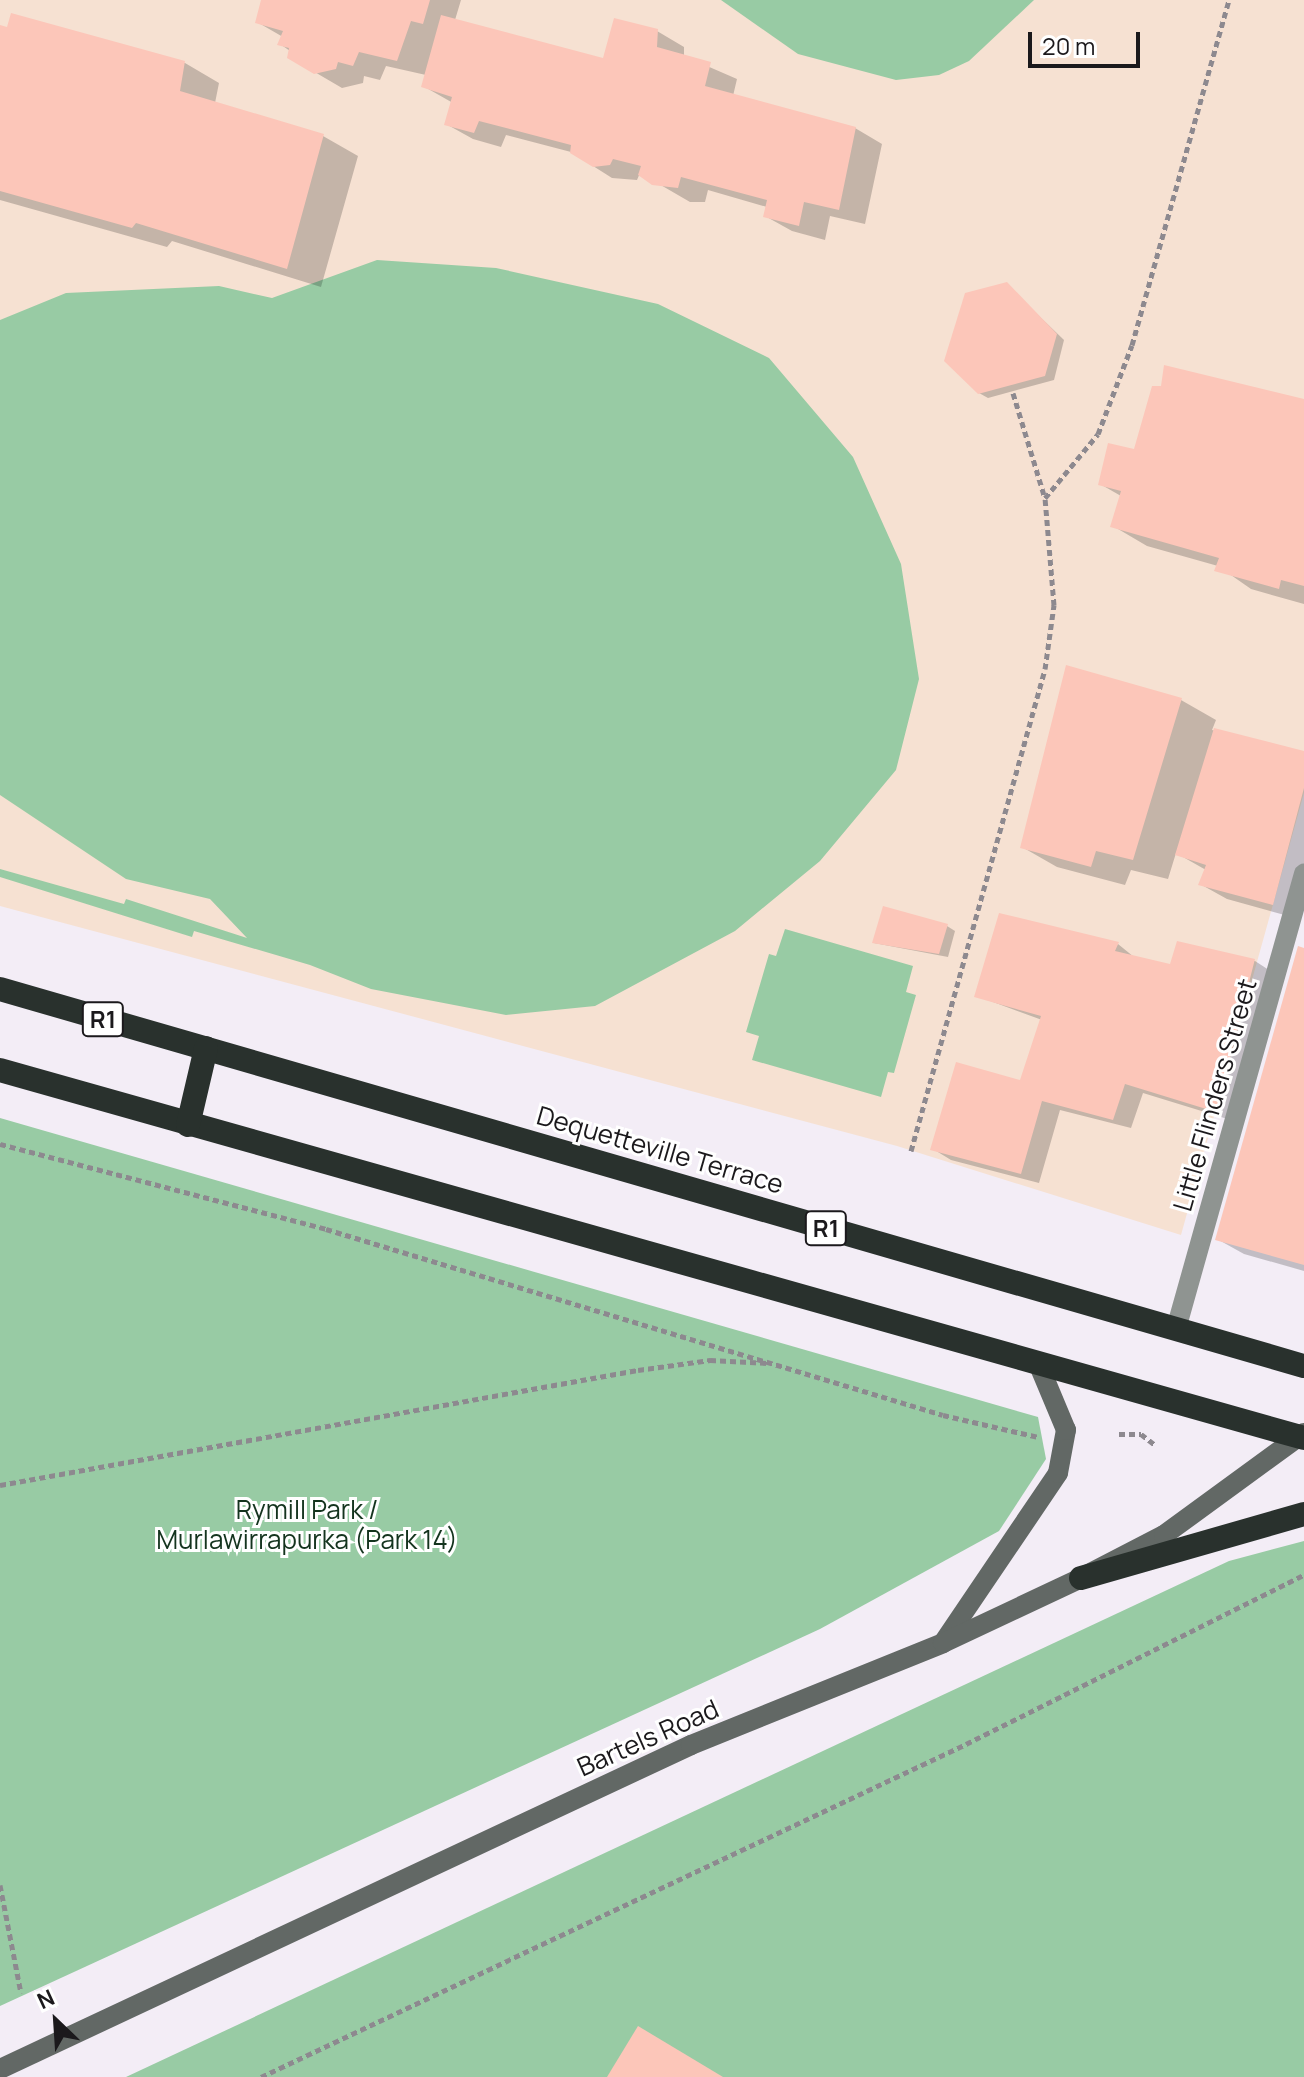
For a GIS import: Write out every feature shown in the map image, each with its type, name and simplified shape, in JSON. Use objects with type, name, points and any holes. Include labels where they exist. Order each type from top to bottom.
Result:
[{"type":"highway","name":"Dequetteville Terrace","points":[[0,989],[1304,1366]]},
{"type":"highway","points":[[188,1125],[206,1048]]},
{"type":"highway","points":[[0,1070],[188,1125],[867,1310],[1038,1363],[1303,1436]]},
{"type":"highway","points":[[1081,1578],[1304,1514]]},
{"type":"main road","points":[[943,1643],[1058,1473],[1066,1430],[1038,1363]]},
{"type":"main road","name":"Bartels Road","points":[[0,2069],[691,1745],[943,1643],[1081,1578],[1164,1535],[1303,1436]]},
{"type":"street","name":"Little Flinders Street","points":[[1176,1329],[1304,874]]},
{"type":"path","points":[[1045,498],[1098,434],[1132,345],[1229,0]]},
{"type":"path","points":[[911,1151],[1045,669],[1054,605],[1045,498],[1013,393]]},
{"type":"path","points":[[0,1144],[326,1229],[943,1415],[1039,1437]]},
{"type":"path","points":[[0,1485],[638,1370],[710,1360],[779,1364]]},
{"type":"path","points":[[1119,1434],[1141,1434],[1155,1445]]},
{"type":"path","points":[[261,2077],[966,1744],[1304,1575]]},
{"type":"path","points":[[0,1885],[21,1993]]},
{"type":"shaded area","points":[[0,0],[1304,0],[1304,793],[1181,1235],[897,1146],[0,906]]},
{"type":"green space","points":[[721,0],[1034,0],[969,61],[939,75],[896,80],[798,54]]},
{"type":"green space","points":[[377,260],[496,268],[658,304],[769,358],[853,457],[901,564],[919,679],[896,770],[820,861],[735,931],[595,1006],[506,1015],[371,989],[310,965],[194,931],[192,937],[0,877],[0,869],[124,904],[126,899],[247,938],[210,899],[126,879],[0,795],[0,320],[66,293],[219,286],[272,298]]},
{"type":"green space","points":[[785,929],[913,966],[906,992],[916,995],[894,1073],[888,1072],[881,1097],[752,1060],[759,1036],[746,1032],[769,954],[776,956]]},
{"type":"green space","name":"Rymill Park / Murlawirrapurka (Park 14)","points":[[0,1118],[1038,1417],[1046,1459],[999,1531],[820,1629],[0,2006]]},
{"type":"green space","points":[[1304,1541],[1304,2077],[126,2077],[1229,1561]]},
{"type":"building","points":[[261,0],[430,0],[423,24],[411,21],[397,61],[359,52],[353,66],[338,62],[336,69],[314,74],[287,58],[289,48],[277,45],[283,31],[255,23]]},
{"type":"building","points":[[11,13],[185,61],[180,91],[324,134],[287,269],[136,223],[132,228],[0,191],[0,25],[7,27]]},
{"type":"building","points":[[441,15],[603,58],[614,18],[658,29],[657,47],[711,62],[705,86],[856,127],[839,210],[804,202],[799,226],[763,217],[767,200],[681,177],[678,188],[652,185],[638,175],[641,166],[613,159],[610,165],[593,167],[570,153],[571,145],[479,121],[474,133],[444,125],[452,97],[421,87]]},
{"type":"building","points":[[1007,282],[1057,334],[1045,376],[978,394],[944,361],[965,293]]},
{"type":"building","points":[[1164,365],[1304,399],[1304,586],[1281,580],[1279,589],[1214,571],[1219,558],[1110,527],[1121,491],[1098,485],[1108,443],[1134,449],[1152,386],[1161,386]]},
{"type":"building","points":[[1066,665],[1182,698],[1133,860],[1096,851],[1091,867],[1020,848]]},
{"type":"building","points":[[1214,728],[1304,751],[1304,788],[1273,905],[1198,885],[1206,865],[1175,855]]},
{"type":"building","points":[[883,906],[948,924],[939,954],[872,943]]},
{"type":"building","points":[[999,913],[1119,942],[1115,951],[1170,964],[1177,941],[1255,959],[1216,1112],[1125,1084],[1113,1120],[1042,1101],[1021,1174],[930,1150],[956,1062],[1020,1080],[1041,1016],[974,997]]},
{"type":"building","points":[[1298,946],[1304,948],[1304,1265],[1215,1240]]},
{"type":"building","points":[[638,2026],[723,2077],[607,2077]]}]
